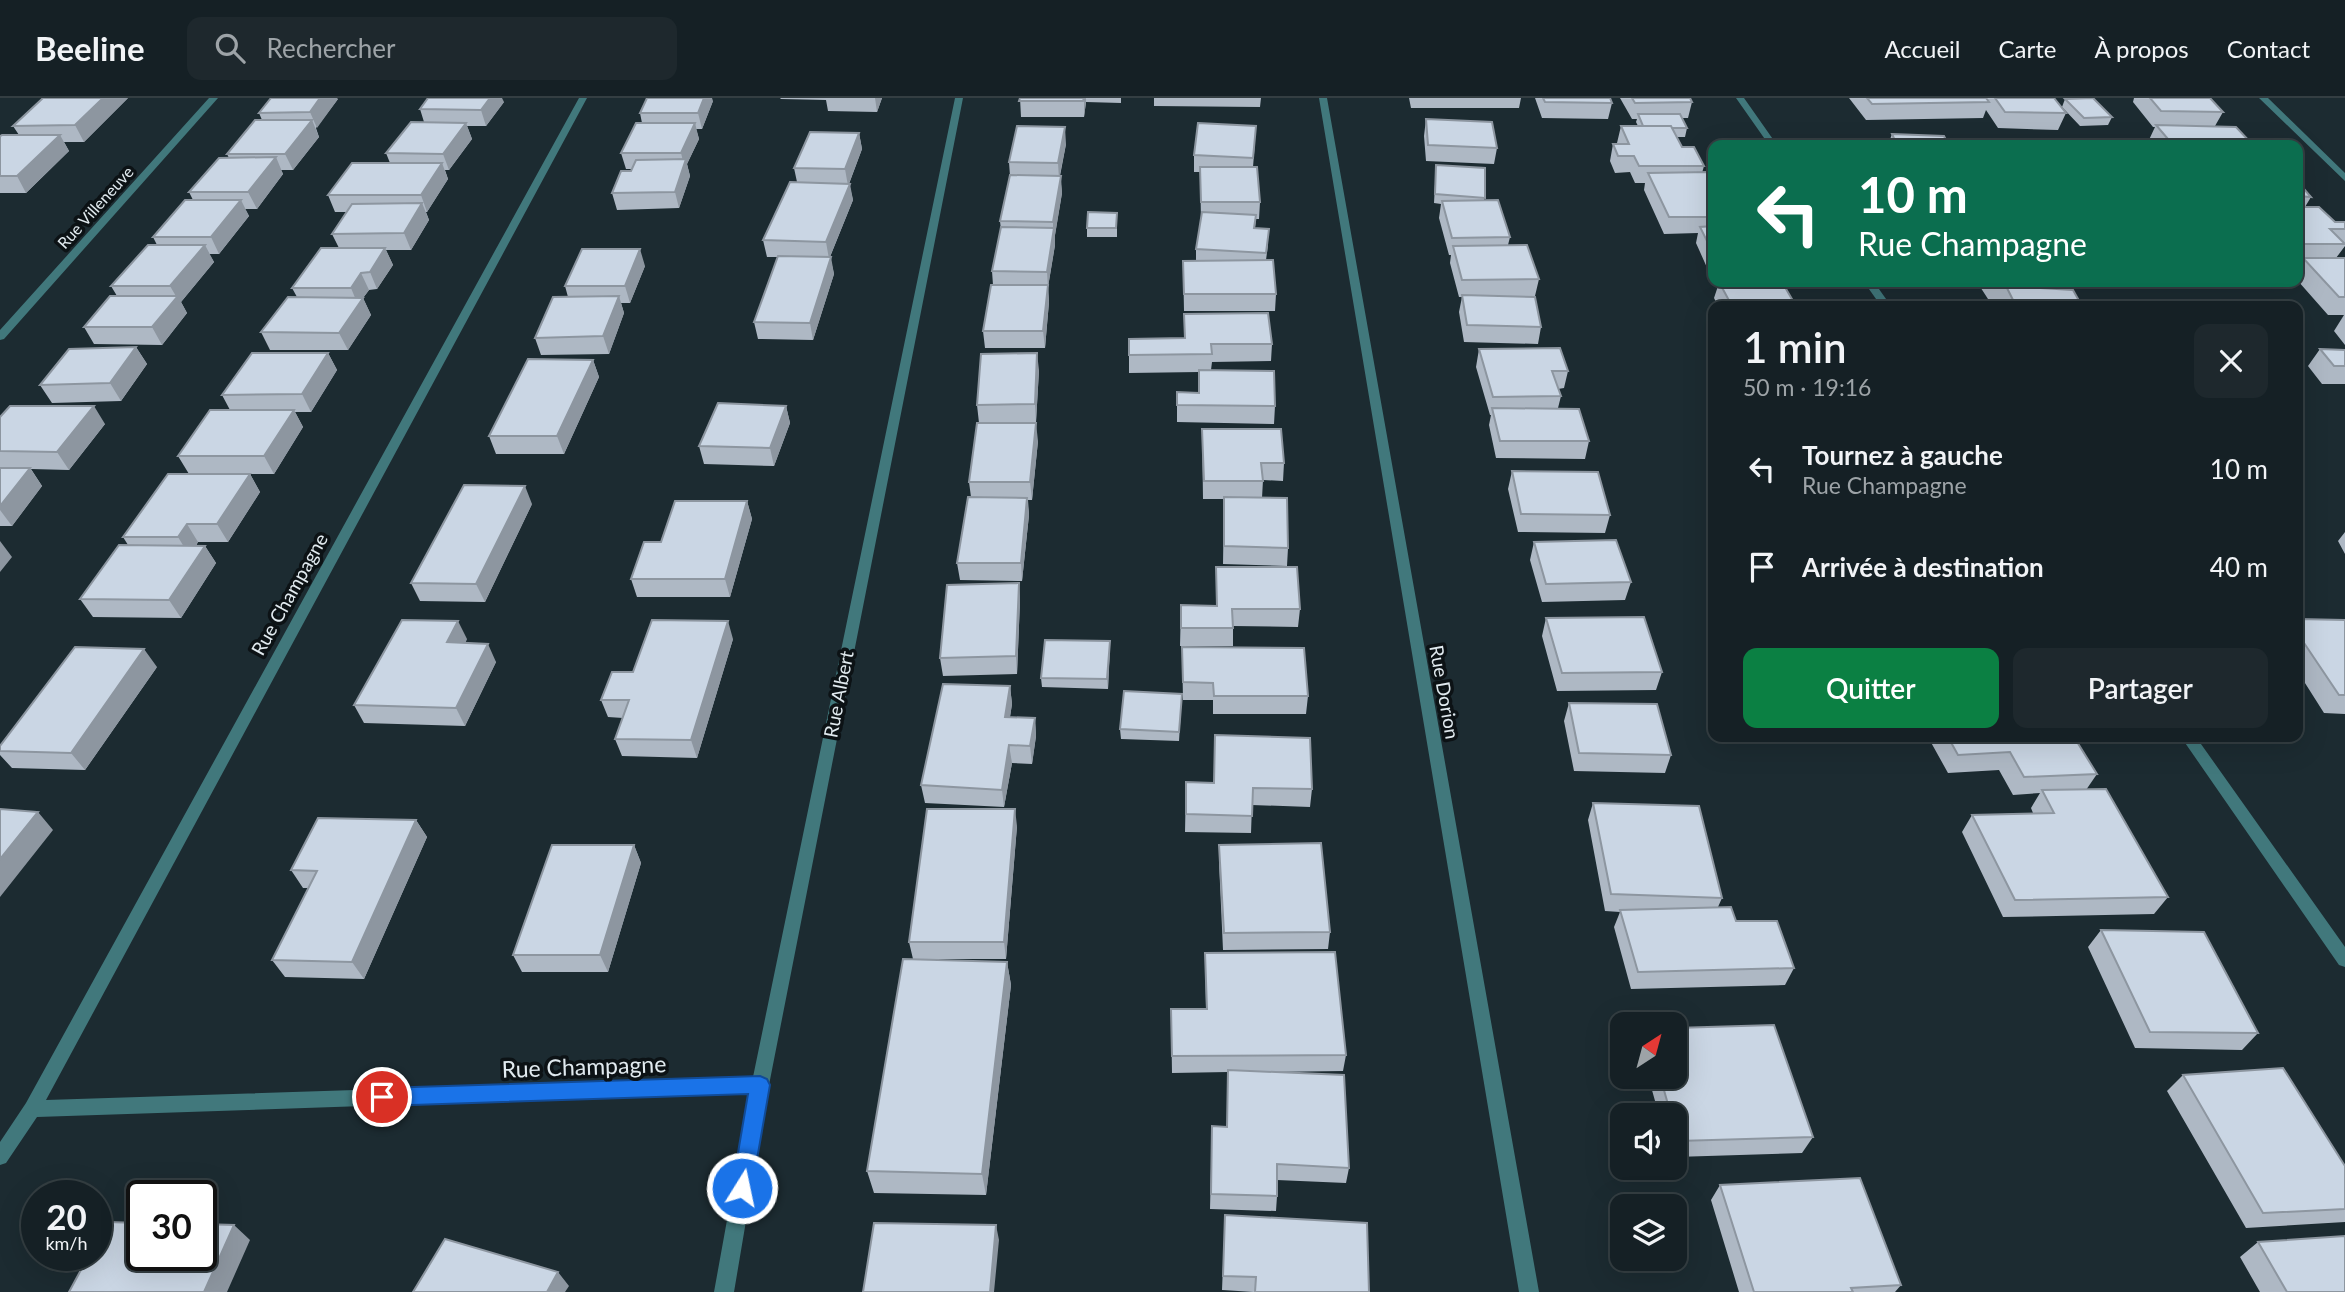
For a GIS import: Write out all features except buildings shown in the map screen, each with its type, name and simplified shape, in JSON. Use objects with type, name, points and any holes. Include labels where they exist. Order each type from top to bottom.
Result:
[{"type":"street","name":"Rue Villeneuve","points":[[0,337],[214,98]]},
{"type":"street","name":"Rue Champagne","points":[[0,1157],[32,1109],[583,98]]},
{"type":"street","name":"Rue Albert","points":[[724,1292],[760,1085],[958,98]]},
{"type":"street","name":"Rue Dorion","points":[[1323,98],[1529,1292]]},
{"type":"street","points":[[1740,98],[1769,140]]},
{"type":"street","points":[[2263,98],[2345,178]]},
{"type":"street","points":[[2192,742],[2345,960]]},
{"type":"street","name":"Rue Champagne","points":[[32,1109],[760,1085]]},
{"type":"route","points":[[382,1097],[760,1085],[742,1188]]}]
